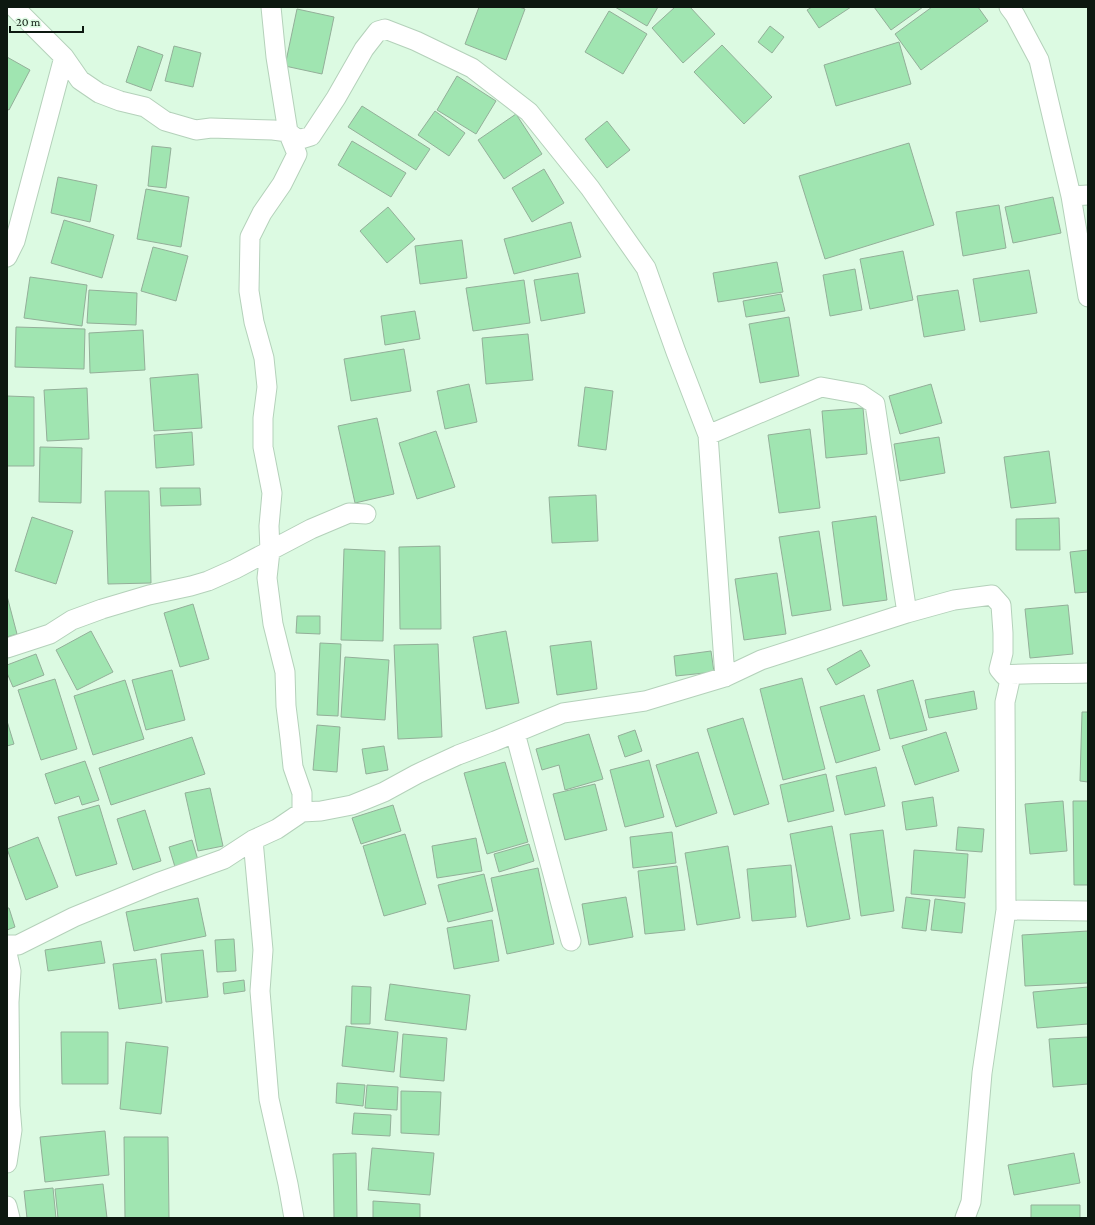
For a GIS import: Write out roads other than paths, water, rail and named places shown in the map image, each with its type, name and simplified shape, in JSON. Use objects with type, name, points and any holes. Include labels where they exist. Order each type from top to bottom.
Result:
[{"type":"street","points":[[14,7],[64,57],[80,80],[99,93],[120,102],[145,108],[165,121],[196,130],[211,128],[273,130],[288,132],[298,140],[311,136],[336,98],[364,49],[378,31],[384,29],[416,41],[472,68],[529,112],[590,188],[646,268],[708,435],[725,677]]},
{"type":"street","points":[[271,7],[276,57],[288,132],[297,154],[282,184],[262,213],[250,236],[249,291],[254,322],[264,358],[267,387],[263,418],[263,447],[272,493],[269,526],[270,551],[267,578],[273,624],[285,672],[286,706],[293,767],[302,793],[302,812]]},
{"type":"street","points":[[1009,7],[1015,15],[1039,60],[1080,195],[1088,297]]},
{"type":"street","points":[[7,257],[15,241],[64,57]]},
{"type":"street","points":[[708,435],[821,387],[860,394],[875,404],[906,613]]},
{"type":"street","points":[[7,648],[50,634],[72,620],[102,609],[149,595],[208,581],[235,569],[311,529],[349,513],[366,514]]},
{"type":"street","points":[[7,945],[18,945],[74,917],[157,883],[224,859],[253,840],[277,829],[302,812],[321,811],[352,805],[384,792],[417,774],[458,755],[563,713],[645,701],[725,677],[761,660],[906,613],[954,600],[992,595],[1001,605],[1003,653],[999,669],[1010,680],[1005,702],[1006,910],[982,1073],[971,1202],[965,1218]]},
{"type":"street","points":[[1004,675],[1035,673],[1088,673]]},
{"type":"street","points":[[515,733],[571,941]]},
{"type":"street","points":[[253,840],[263,950],[260,991],[269,1099],[294,1218]]},
{"type":"street","points":[[1006,910],[1088,911]]},
{"type":"street","points":[[7,953],[11,971],[9,1002],[10,1106],[12,1130],[7,1163]]},
{"type":"street","points":[[7,1206],[10,1218]]}]
